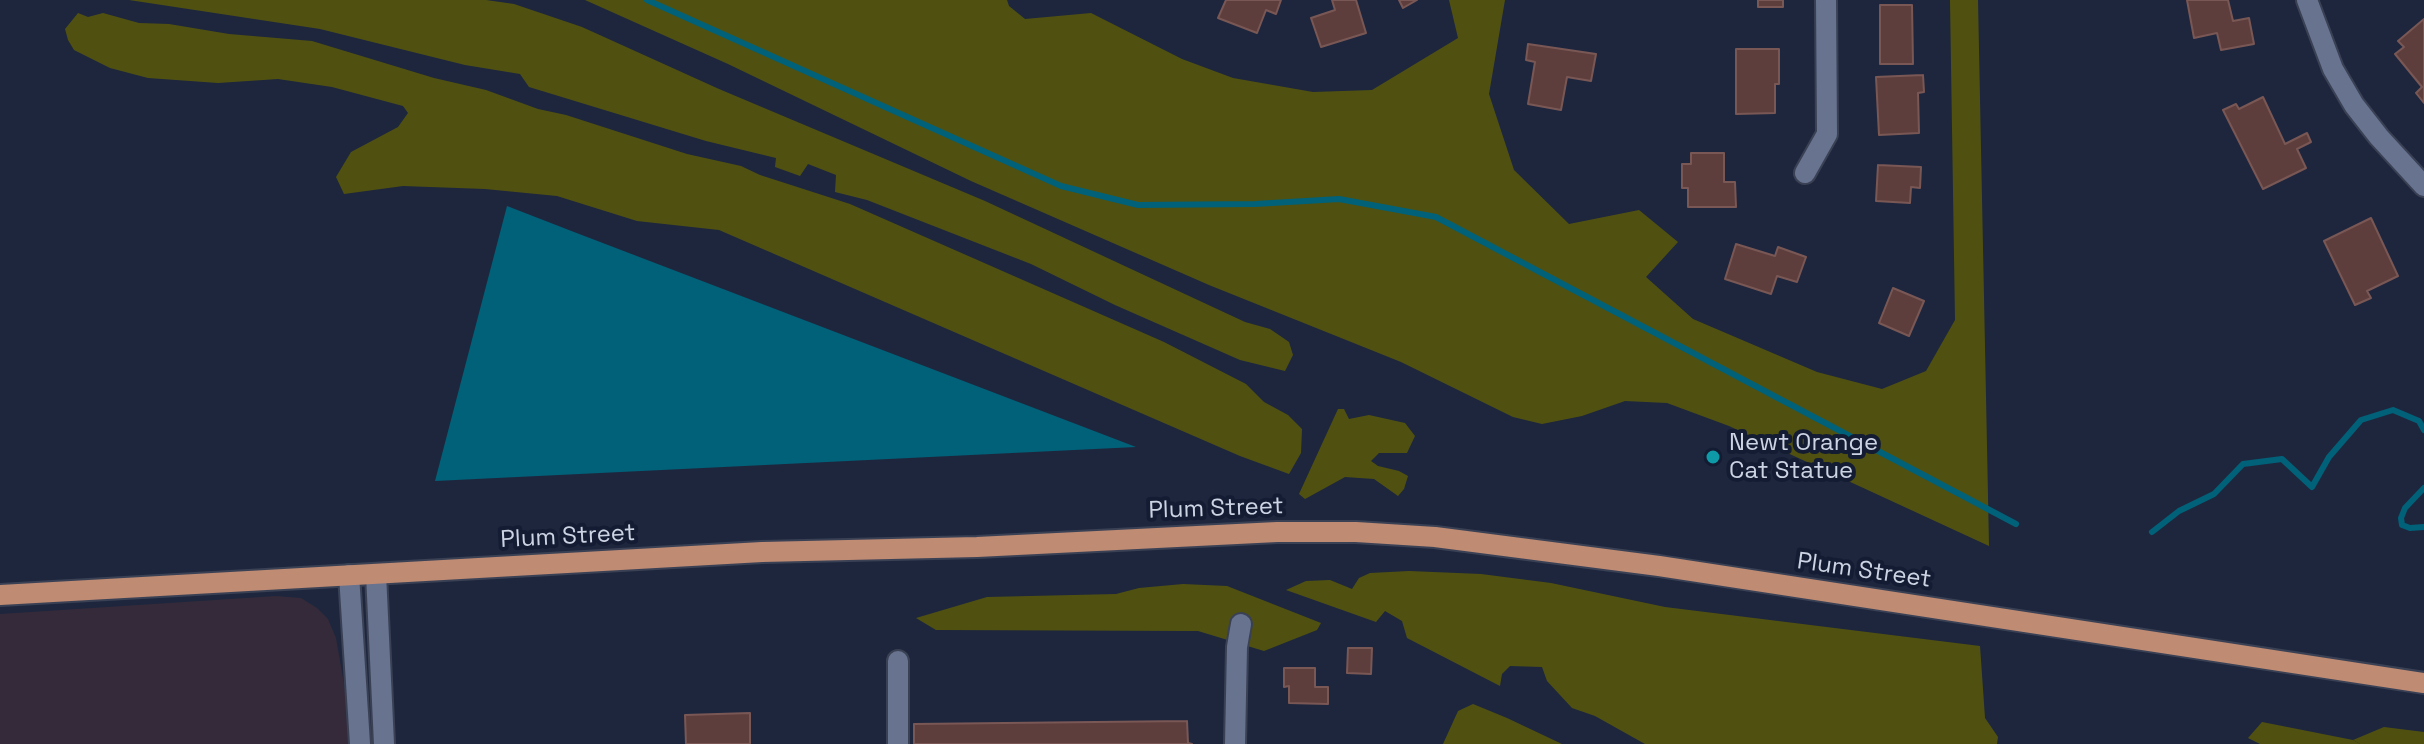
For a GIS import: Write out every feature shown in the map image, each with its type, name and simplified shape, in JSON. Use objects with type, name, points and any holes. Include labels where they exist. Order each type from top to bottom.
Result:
[{"type":"main road","name":"Plum Street","points":[[0,595],[762,552],[977,547],[1277,532],[1356,532],[1435,537],[1659,566],[2424,683]]},
{"type":"street","points":[[1805,173],[1827,134],[1826,0]]},
{"type":"street","points":[[2307,0],[2333,69],[2354,105],[2379,137],[2423,182]]},
{"type":"street","points":[[376,574],[384,744]]},
{"type":"street","points":[[349,575],[360,744]]},
{"type":"street","points":[[1235,744],[1237,647],[1241,624]]},
{"type":"street","points":[[898,661],[898,744]]},
{"type":"shaded area","points":[[129,0],[486,0],[514,4],[582,27],[719,89],[985,201],[1245,322],[1270,329],[1289,342],[1293,355],[1285,371],[1240,360],[1031,264],[867,200],[835,192],[836,175],[808,164],[800,176],[775,167],[776,158],[706,141],[529,87],[520,74],[465,65],[320,29]]},
{"type":"shaded area","points":[[585,0],[1007,0],[1009,6],[1025,19],[1091,13],[1182,59],[1233,78],[1313,92],[1372,90],[1458,38],[1449,0],[1505,0],[1489,94],[1514,170],[1569,224],[1639,210],[1678,242],[1646,277],[1693,319],[1817,372],[1882,389],[1926,371],[1955,320],[1950,0],[1978,0],[1989,546],[1729,426],[1667,403],[1625,401],[1582,416],[1542,424],[1513,417],[1401,362],[1209,285],[971,181],[728,64]]},
{"type":"shaded area","points":[[78,13],[88,17],[103,13],[139,23],[312,41],[434,78],[486,90],[687,154],[741,166],[850,204],[1164,342],[1246,384],[1264,402],[1288,415],[1302,429],[1301,453],[1289,474],[1240,456],[719,230],[637,221],[557,196],[485,189],[403,186],[344,194],[336,177],[351,152],[398,127],[408,113],[403,106],[332,87],[278,79],[218,83],[148,78],[110,68],[74,50],[68,40],[65,29]]},
{"type":"shaded area","points":[[1338,409],[1344,409],[1349,419],[1369,415],[1405,423],[1415,436],[1407,453],[1379,453],[1371,461],[1408,476],[1398,496],[1374,479],[1345,477],[1305,499],[1299,494]]},
{"type":"shaded area","points":[[1370,573],[1481,574],[1551,583],[1665,607],[1980,646],[1985,718],[1998,737],[1997,744],[1645,744],[1595,716],[1572,708],[1547,681],[1542,667],[1510,666],[1502,674],[1500,686],[1407,638],[1402,621],[1385,611],[1376,622],[1286,590],[1306,581],[1330,580],[1352,589],[1359,578]]},
{"type":"shaded area","points":[[1183,584],[1227,586],[1321,623],[1317,630],[1264,651],[1198,631],[936,630],[916,618],[987,597],[1116,594],[1139,588]]},
{"type":"shaded area","points":[[276,596],[301,598],[328,619],[336,638],[351,744],[0,744],[0,614]]},
{"type":"shaded area","points":[[1473,704],[1562,744],[1443,744],[1458,711]]},
{"type":"shaded area","points":[[2262,722],[2360,744],[2260,744],[2248,738]]},
{"type":"shaded area","points":[[2384,727],[2424,732],[2424,744],[2360,744],[2353,740]]},
{"type":"water","points":[[507,206],[574,232],[1136,447],[435,481]]},
{"type":"building","points":[[1226,0],[1281,0],[1276,14],[1266,10],[1257,33],[1218,18]]},
{"type":"building","points":[[1332,0],[1356,0],[1366,33],[1321,47],[1311,18],[1335,10]]},
{"type":"building","points":[[1399,0],[1417,0],[1403,8]]},
{"type":"building","points":[[1758,0],[1783,0],[1783,7],[1758,7]]},
{"type":"building","points":[[2187,0],[2228,0],[2233,21],[2249,18],[2254,44],[2221,50],[2217,33],[2194,38]]},
{"type":"building","points":[[1880,5],[1912,5],[1913,64],[1880,64]]},
{"type":"building","points":[[2424,19],[2424,103],[2416,93],[2422,87],[2395,54],[2404,47],[2398,41]]},
{"type":"building","points":[[1528,44],[1596,54],[1591,81],[1567,77],[1561,110],[1528,104],[1535,62],[1526,60]]},
{"type":"building","points":[[1736,49],[1779,49],[1775,113],[1736,114]]},
{"type":"building","points":[[1923,75],[1924,92],[1918,93],[1919,133],[1879,135],[1876,77]]},
{"type":"building","points":[[2263,97],[2285,144],[2307,133],[2311,142],[2297,149],[2306,168],[2263,189],[2223,110],[2236,104],[2239,109]]},
{"type":"building","points":[[1691,153],[1724,153],[1724,182],[1735,182],[1736,207],[1688,207],[1688,188],[1682,188],[1682,164],[1691,164]]},
{"type":"building","points":[[1878,165],[1921,167],[1920,188],[1911,187],[1910,203],[1876,201]]},
{"type":"building","points":[[2371,218],[2398,276],[2367,291],[2371,298],[2355,305],[2324,241]]},
{"type":"building","points":[[1736,244],[1775,256],[1778,247],[1806,257],[1797,282],[1777,276],[1771,294],[1725,279]]},
{"type":"building","points":[[1893,288],[1924,301],[1909,336],[1879,323]]},
{"type":"building","points":[[1348,648],[1372,648],[1371,674],[1347,673]]},
{"type":"building","points":[[1284,668],[1315,668],[1315,687],[1328,687],[1328,704],[1289,703],[1289,686],[1284,687]]},
{"type":"building","points":[[750,713],[750,744],[686,744],[685,715]]},
{"type":"building","points":[[1187,721],[1188,743],[1192,744],[914,744],[914,724]]},
{"type":"waterway","points":[[647,0],[1061,186],[1138,205],[1255,204],[1339,199],[1436,217],[2016,524]]},
{"type":"waterway","points":[[2152,532],[2179,511],[2214,494],[2243,464],[2282,459],[2312,487],[2329,457],[2361,420],[2393,410],[2419,421],[2424,430]]},
{"type":"waterway","points":[[2424,488],[2405,508],[2401,518],[2402,525],[2424,527]]},
{"type":"place","name":"Newt Orange Cat Statue","points":[[1713,457]]}]
